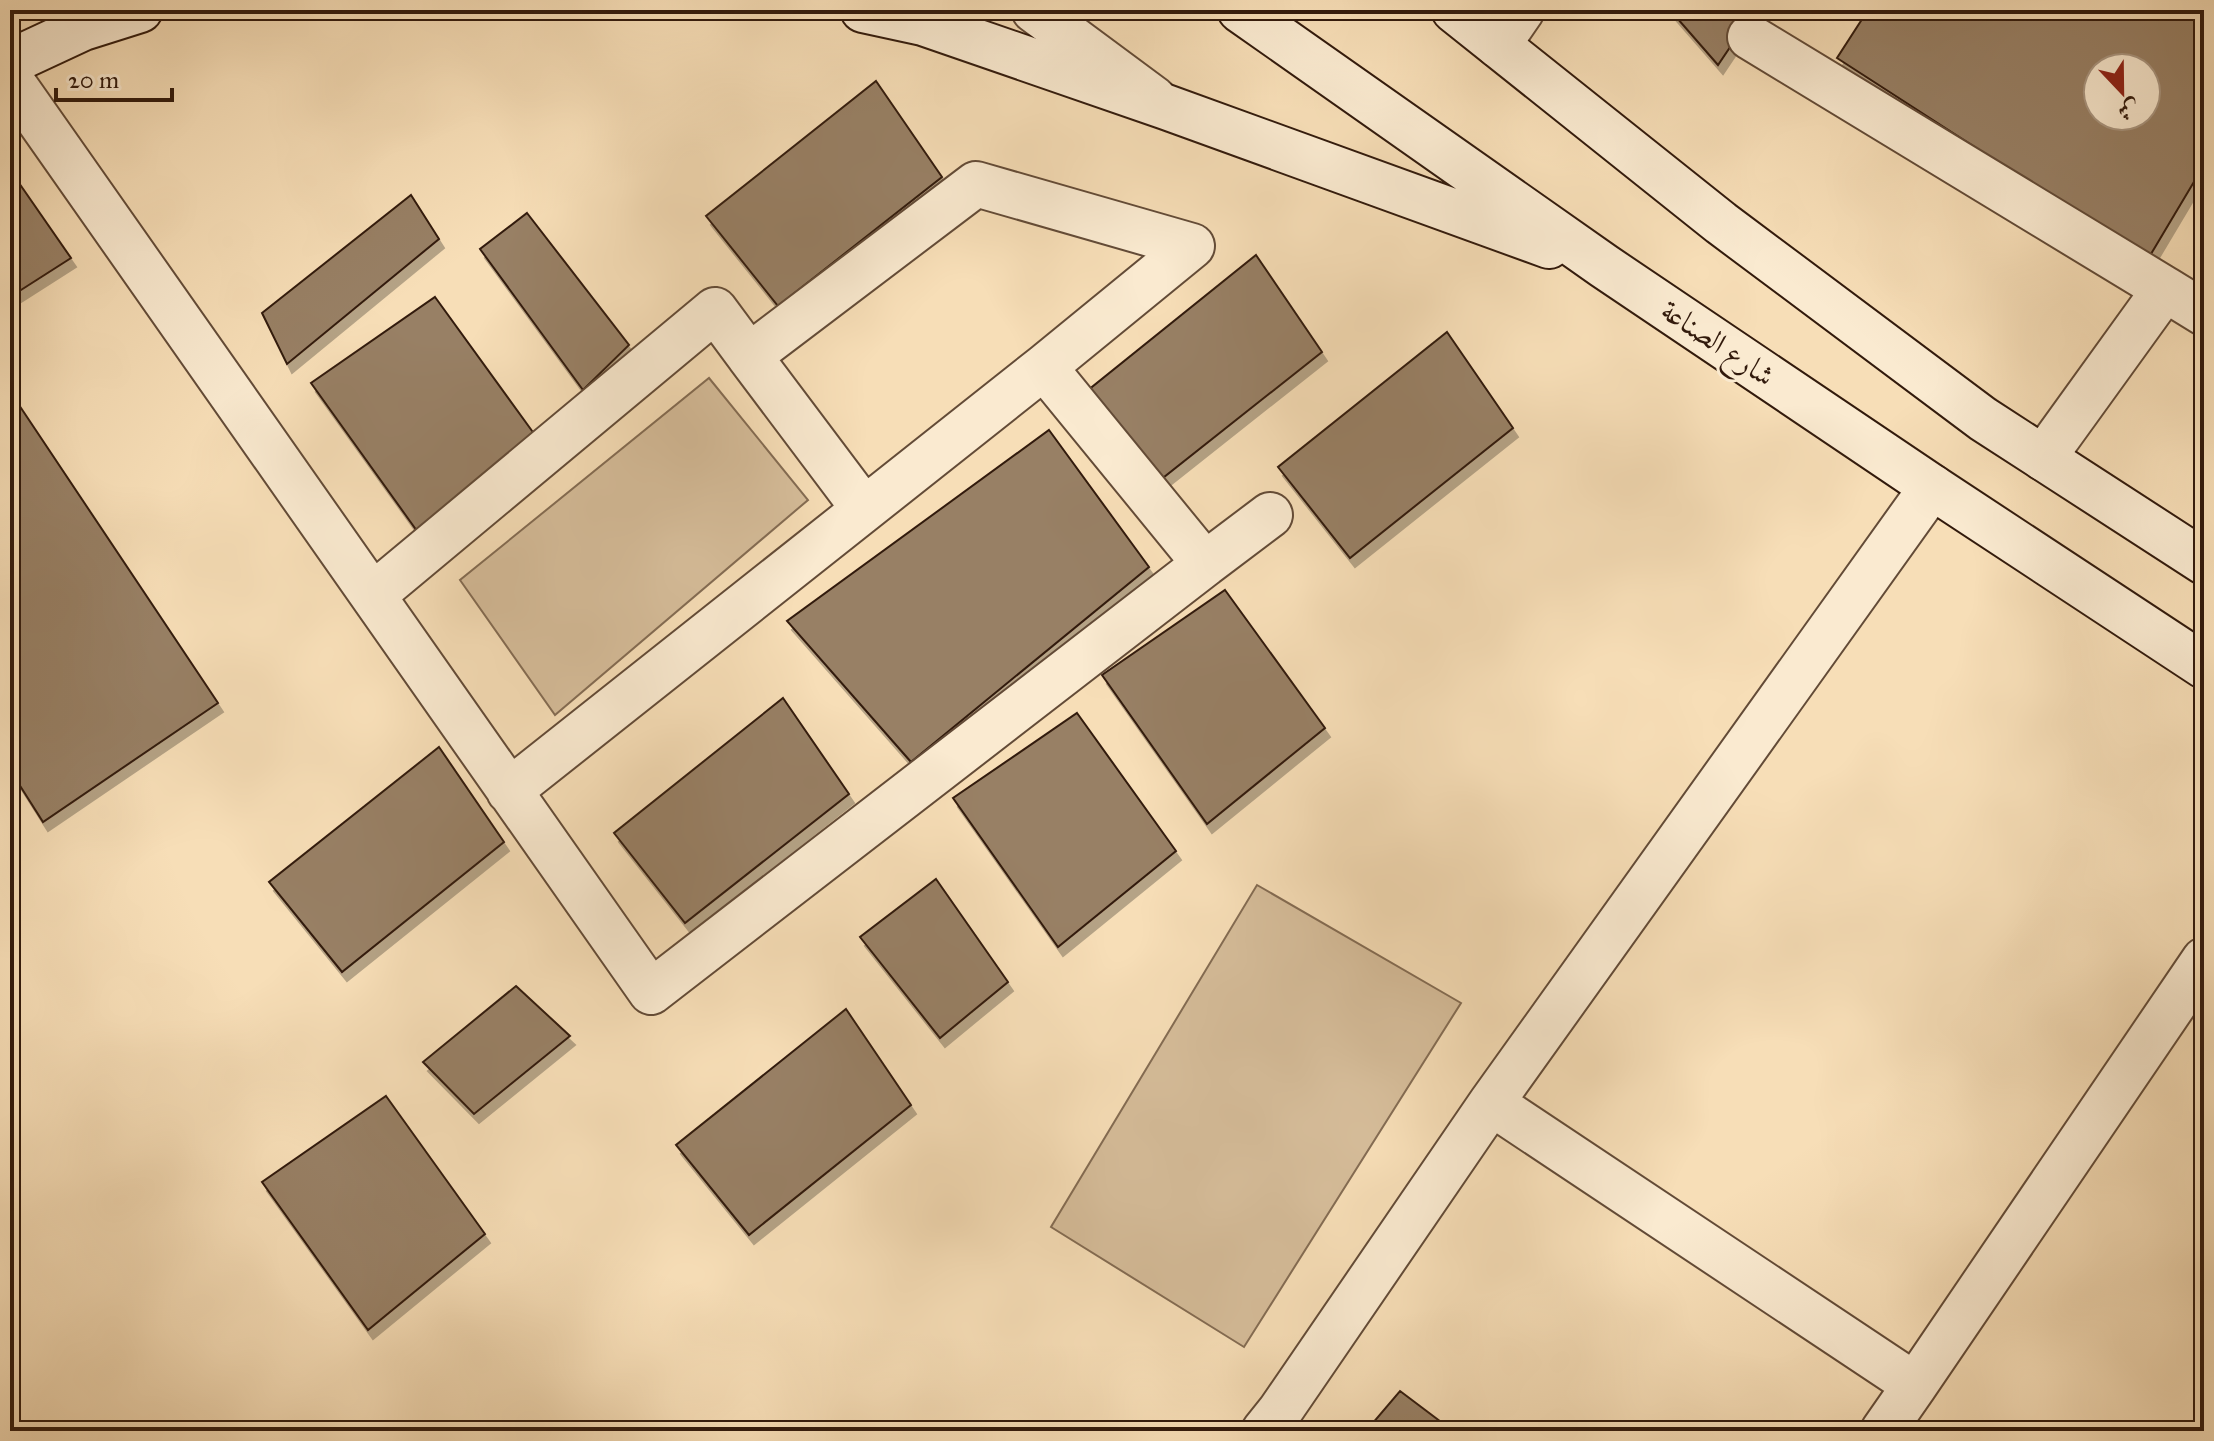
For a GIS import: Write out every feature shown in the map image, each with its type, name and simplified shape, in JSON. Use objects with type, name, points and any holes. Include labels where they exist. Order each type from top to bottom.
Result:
[{"type":"street","points":[[10,62],[83,28],[140,10]]},
{"type":"street","points":[[863,10],[923,23],[1166,107],[1604,266]]},
{"type":"street","points":[[1034,10],[1166,107]]},
{"type":"street","name":"شارع الصناعة","points":[[1240,10],[1604,266],[2204,666]]},
{"type":"street","points":[[1454,10],[1510,27],[1721,223],[1983,419],[2204,562]]},
{"type":"street","points":[[10,26],[83,28]]},
{"type":"street","points":[[1750,37],[2204,313]]},
{"type":"street","points":[[10,79],[651,992],[1270,515]]},
{"type":"street","points":[[509,791],[1192,246],[976,184],[749,356]]},
{"type":"street","points":[[2043,458],[2165,289]]},
{"type":"street","points":[[373,595],[715,310],[864,509]]},
{"type":"street","points":[[1044,367],[1205,564]]},
{"type":"street","points":[[1264,1431],[1491,1103],[1932,487]]},
{"type":"street","points":[[1883,1431],[2204,960]]},
{"type":"street","points":[[1491,1103],[1915,1385]]},
{"type":"shaded area","points":[[709,378],[808,500],[555,715],[460,580]]},
{"type":"shaded area","points":[[1257,885],[1461,1003],[1244,1347],[1051,1227]]},
{"type":"building","points":[[1670,10],[1755,10],[1718,65]]},
{"type":"building","points":[[1868,10],[2204,10],[2204,165],[2148,259],[1837,58]]},
{"type":"building","points":[[876,81],[942,177],[778,306],[706,216]]},
{"type":"building","points":[[10,170],[71,258],[10,297]]},
{"type":"building","points":[[411,195],[439,239],[287,364],[262,313]]},
{"type":"building","points":[[527,213],[629,345],[583,390],[480,249]]},
{"type":"building","points":[[1256,255],[1322,352],[1159,481],[1087,391]]},
{"type":"building","points":[[435,297],[535,435],[417,531],[311,383]]},
{"type":"building","points":[[1447,332],[1513,428],[1350,558],[1278,467]]},
{"type":"building","points":[[19,405],[218,703],[43,822],[10,770],[10,410]]},
{"type":"building","points":[[1049,430],[1149,567],[911,762],[787,621]]},
{"type":"building","points":[[1225,590],[1325,728],[1207,824],[1102,675]]},
{"type":"building","points":[[783,698],[849,794],[685,923],[614,833]]},
{"type":"building","points":[[1077,713],[1176,851],[1058,947],[953,798]]},
{"type":"building","points":[[439,747],[504,842],[342,972],[269,882]]},
{"type":"building","points":[[936,879],[1008,982],[940,1038],[860,937]]},
{"type":"building","points":[[516,986],[570,1036],[474,1114],[423,1062]]},
{"type":"building","points":[[846,1009],[911,1105],[749,1235],[676,1145]]},
{"type":"building","points":[[386,1096],[485,1234],[368,1330],[262,1182]]},
{"type":"building","points":[[1400,1391],[1453,1431],[1366,1431]]}]
